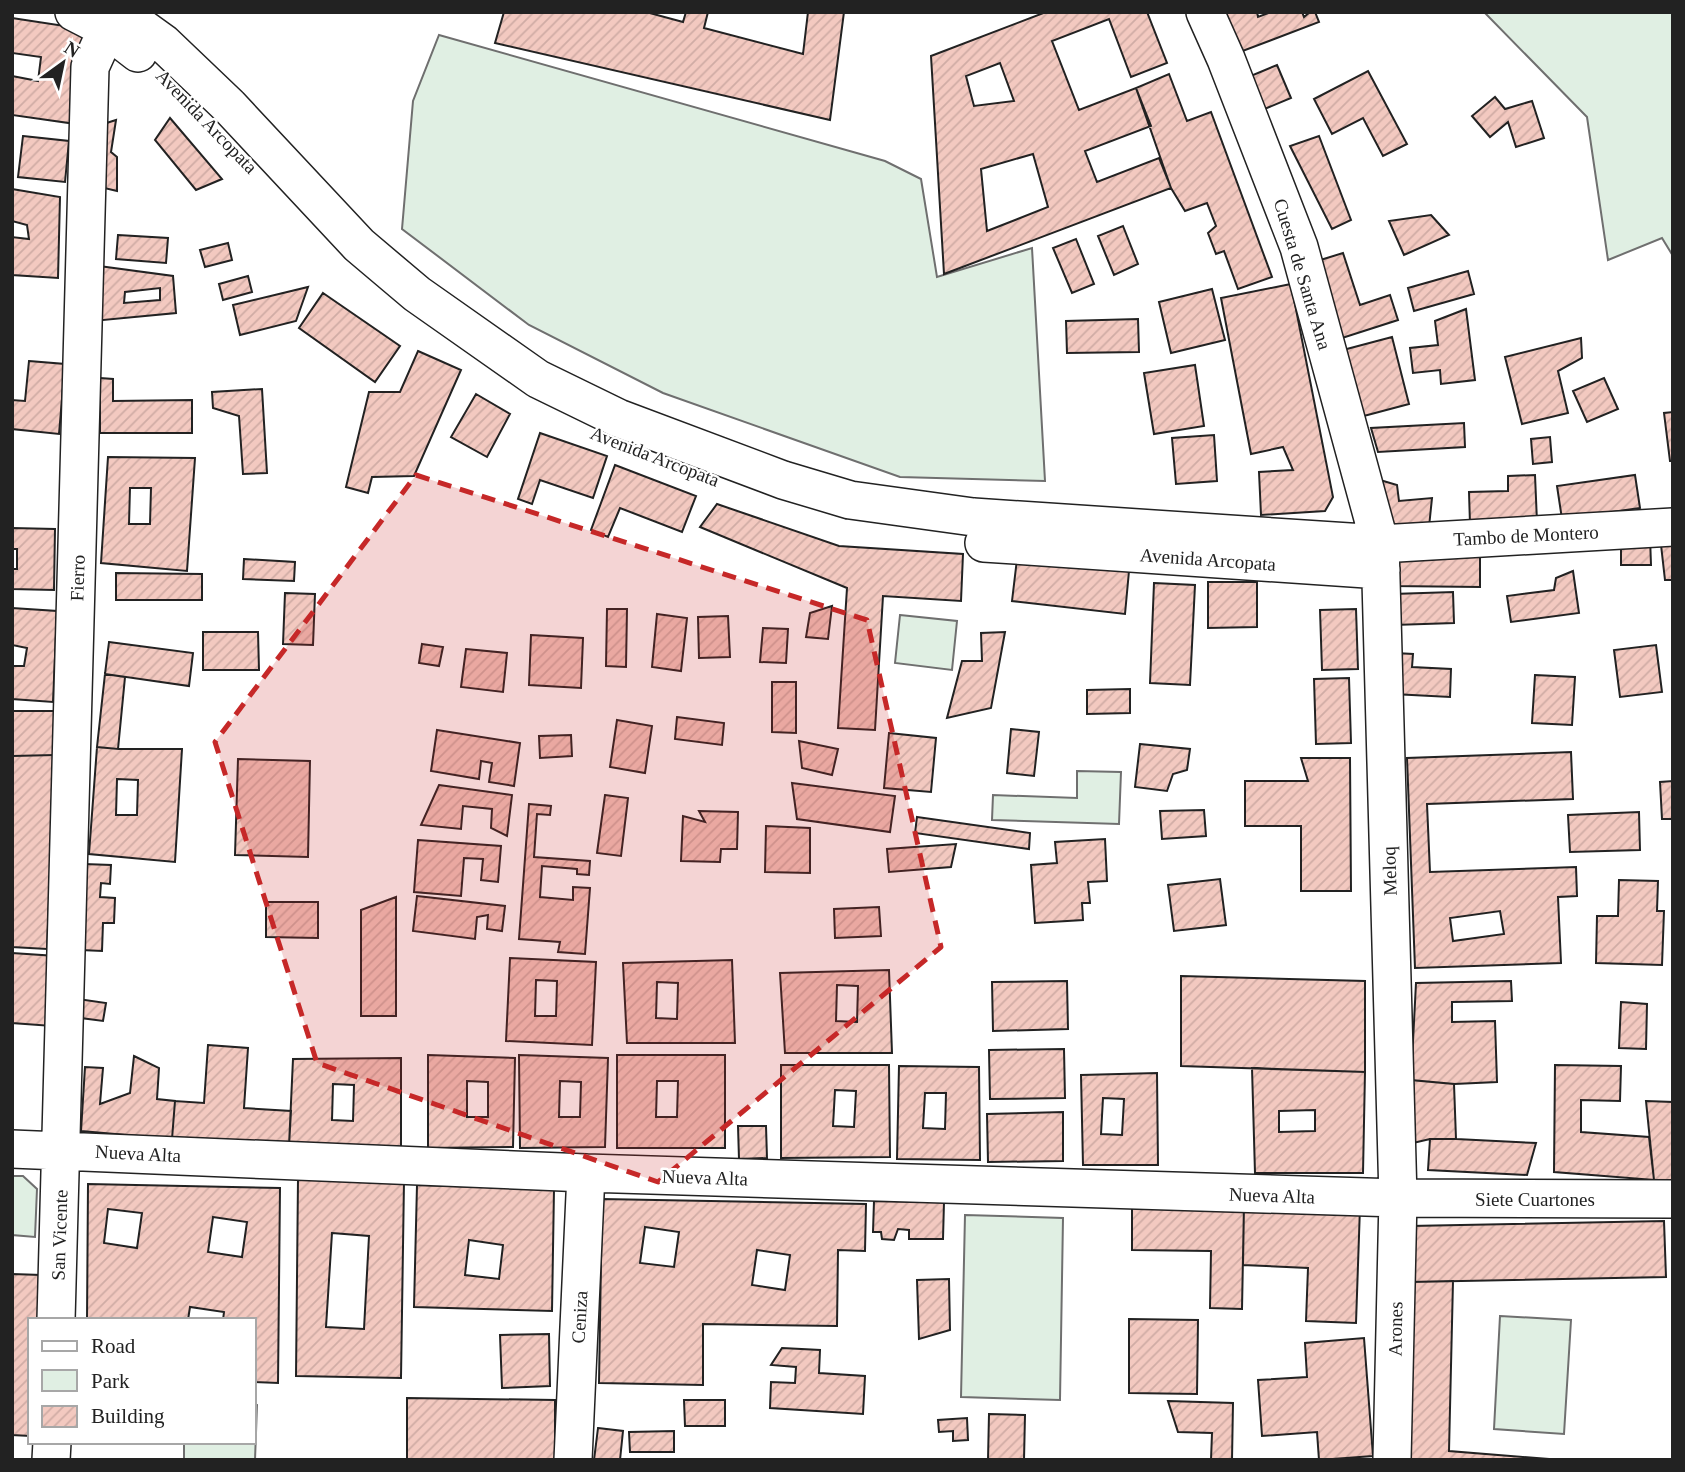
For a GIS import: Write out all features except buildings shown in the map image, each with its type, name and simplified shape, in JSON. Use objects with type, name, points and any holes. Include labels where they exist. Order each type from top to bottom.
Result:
[{"type":"street","name":"Avenida Arcopata","points":[[74,12],[114,18],[156,68],[204,115],[349,270],[397,310],[529,401],[602,438],[842,523],[877,530],[966,542],[1096,552],[1381,557]]},
{"type":"street","name":"Cuesta de Santa Ana","points":[[1205,12],[1299,247],[1381,557]]},
{"type":"street","name":"Fierro","points":[[62,1149],[90,67],[114,18]]},
{"type":"street","name":"Tambo de Montero","points":[[1381,557],[1673,527]]},
{"type":"street","name":"Meloq","points":[[1381,557],[1398,1198]]},
{"type":"street","name":"Nueva Alta","points":[[12,1149],[62,1149],[586,1174],[1398,1198]]},
{"type":"street","name":"San Vicente","points":[[56,1318],[62,1149]]},
{"type":"street","name":"Ceniza","points":[[573,1460],[586,1174]]},
{"type":"street","name":"Siete Cuartones","points":[[1398,1198],[1673,1199]]},
{"type":"street","name":"Arones","points":[[1392,1460],[1398,1198]]},
{"type":"highlighted area","points":[[416,475],[867,620],[941,947],[658,1182],[317,1063],[215,742]]},
{"type":"green space","points":[[1484,12],[1673,12],[1673,256],[1662,238],[1608,260],[1587,117]]},
{"type":"green space","points":[[439,35],[885,161],[921,179],[937,277],[1032,248],[1045,481],[900,477],[663,393],[529,325],[402,229],[413,101]]},
{"type":"green space","points":[[900,615],[957,621],[952,670],[895,663]]},
{"type":"green space","points":[[1077,771],[1121,772],[1119,824],[992,820],[993,795],[1077,798]]},
{"type":"green space","points":[[12,1176],[23,1176],[37,1189],[35,1237],[12,1235]]},
{"type":"green space","points":[[965,1215],[1063,1218],[1060,1400],[961,1397]]},
{"type":"green space","points":[[1500,1316],[1571,1320],[1564,1434],[1494,1429]]},
{"type":"green space","points":[[184,1444],[256,1444],[255,1460],[184,1460]]}]
